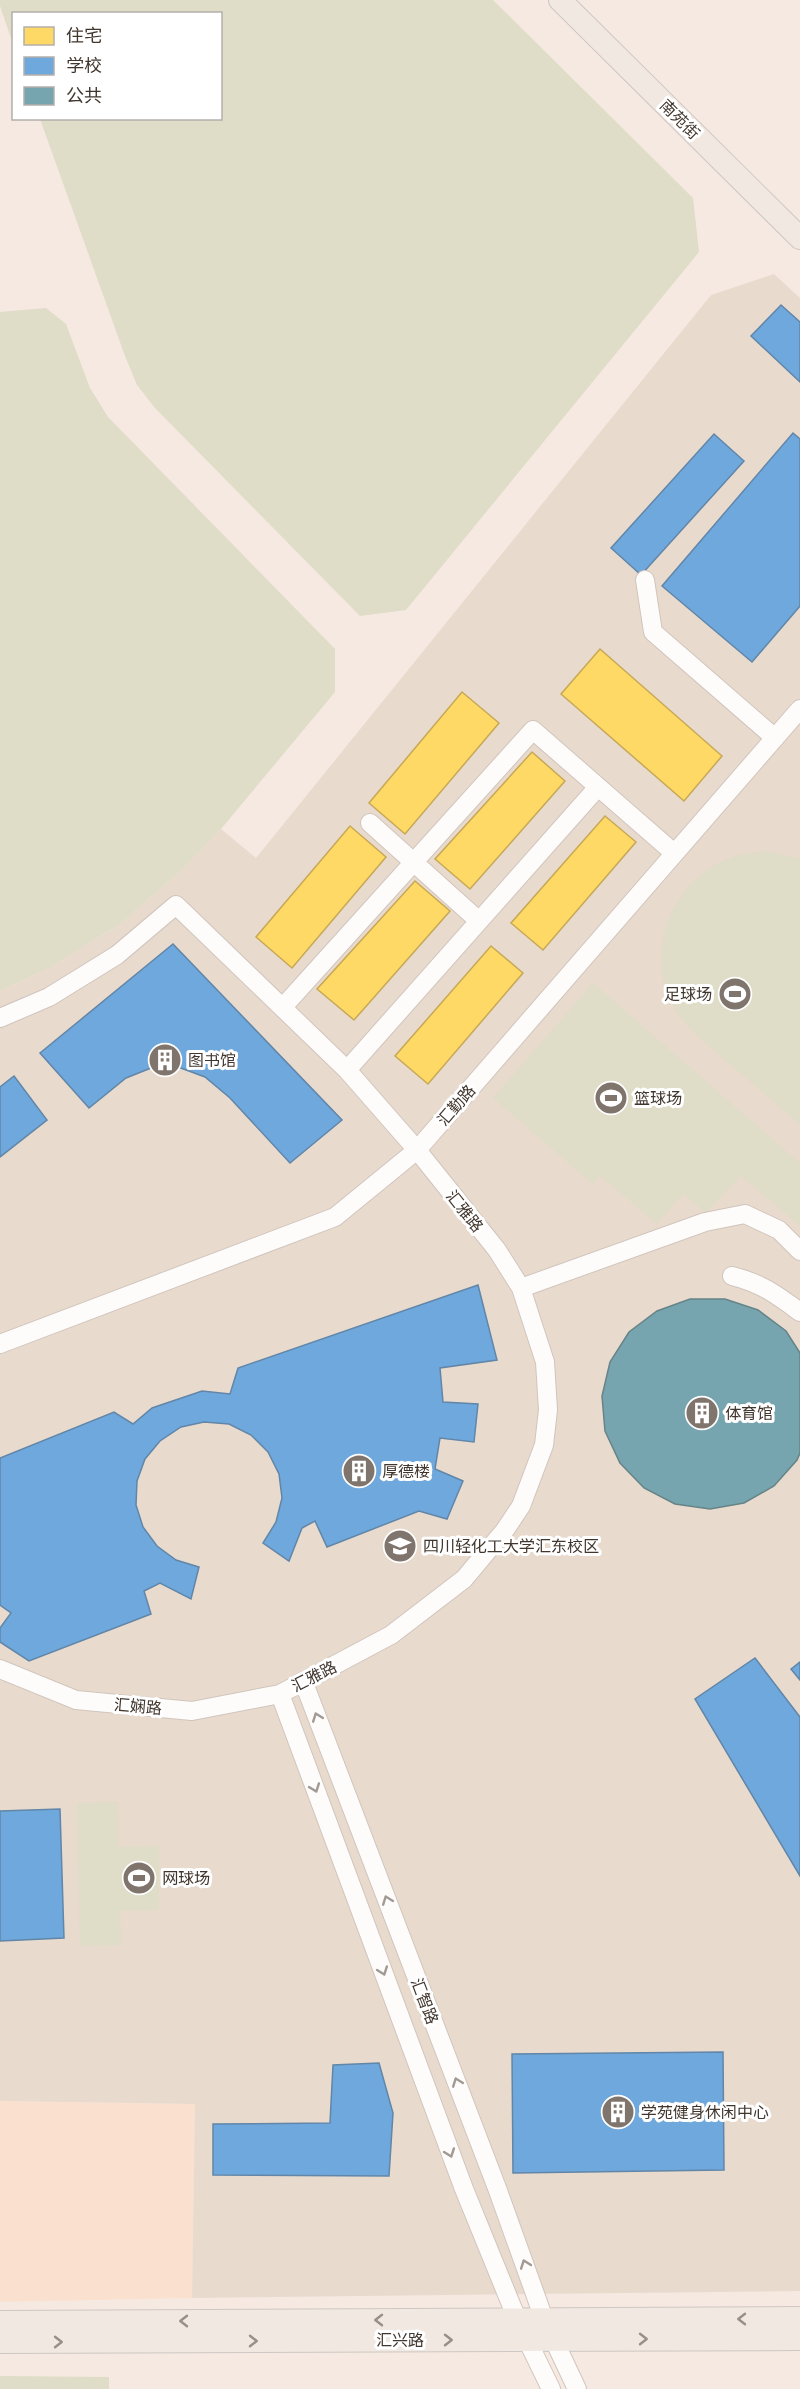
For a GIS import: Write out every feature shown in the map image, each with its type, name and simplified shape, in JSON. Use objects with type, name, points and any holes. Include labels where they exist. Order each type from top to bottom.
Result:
[{"type":"main road","name":"南苑街","points":[[560,0],[800,238]]},
{"type":"main road","points":[[0,2322],[516,2319],[549,2330],[800,2318]]},
{"type":"main road","name":"汇兴路","points":[[0,2342],[526,2340],[549,2330],[800,2339]]},
{"type":"street","points":[[645,580],[653,632],[775,738]]},
{"type":"street","name":"汇勤路","points":[[0,1344],[335,1218],[417,1150],[800,710]]},
{"type":"street","points":[[283,1006],[533,730],[674,853]]},
{"type":"street","points":[[347,1070],[598,787]]},
{"type":"street","points":[[370,823],[479,921]]},
{"type":"street","name":"汇雅路","points":[[0,1018],[49,997],[117,955],[176,905],[347,1070],[417,1150],[497,1250],[521,1288],[544,1362],[548,1410],[544,1445],[521,1506],[505,1530],[464,1579],[392,1635],[280,1694]]},
{"type":"street","points":[[521,1288],[705,1222],[745,1214],[779,1230],[800,1251]]},
{"type":"street","points":[[732,1276],[754,1281],[800,1312]]},
{"type":"street","name":"汇娴路","points":[[0,1669],[76,1700],[192,1711],[280,1694]]},
{"type":"street","name":"汇智路","points":[[304,1683],[549,2330],[577,2389]]},
{"type":"street","name":"汇智路","points":[[280,1694],[459,2178],[516,2319],[551,2389]]},
{"type":"shaded area","points":[[0,0],[493,0],[693,198],[699,252],[406,610],[360,616],[155,408],[137,385],[40,120],[222,120],[222,12],[12,12],[12,41]]},
{"type":"shaded area","name":"四川轻化工大学汇东校区","points":[[774,274],[800,298],[800,2291],[192,2298],[195,2104],[0,2101],[0,991],[49,968],[120,924],[181,871],[221,829],[256,858],[711,295]]},
{"type":"shaded area","points":[[46,308],[66,324],[90,388],[108,417],[335,649],[335,692],[221,829],[181,871],[120,924],[49,968],[0,991],[0,312]]},
{"type":"shaded area","name":"足球场","points":[[763,851],[800,858],[800,1125],[686,1025],[666,990],[662,968],[662,945],[668,923],[677,903],[690,885],[707,870],[728,859]]},
{"type":"shaded area","points":[[593,983],[800,1163],[800,1226],[741,1176],[706,1213],[683,1194],[657,1224],[600,1176],[593,1184],[493,1098]]},
{"type":"shaded area","points":[[118,1802],[119,1847],[159,1846],[159,1910],[120,1911],[121,1945],[80,1946],[77,1803]]},
{"type":"shaded area","points":[[0,2101],[195,2104],[192,2298],[0,2302]]},
{"type":"shaded area","points":[[0,2376],[109,2377],[109,2389],[0,2389]]},
{"type":"building: 住宅","points":[[600,649],[722,756],[684,801],[561,694]]},
{"type":"building: 住宅","points":[[462,692],[499,723],[405,834],[369,803]]},
{"type":"building: 住宅","points":[[532,752],[565,781],[470,889],[435,859]]},
{"type":"building: 住宅","points":[[605,816],[636,842],[543,950],[511,923]]},
{"type":"building: 住宅","points":[[350,826],[386,857],[292,968],[256,937]]},
{"type":"building: 住宅","points":[[415,881],[450,911],[354,1020],[317,989]]},
{"type":"building: 住宅","points":[[491,946],[523,973],[428,1084],[395,1056]]},
{"type":"building: 学校","points":[[781,305],[800,322],[800,382],[751,336]]},
{"type":"building: 学校","points":[[793,433],[800,439],[800,606],[752,662],[662,586]]},
{"type":"building: 学校","points":[[714,434],[744,461],[641,575],[611,548]]},
{"type":"building: 学校","name":"图书馆","points":[[173,944],[342,1120],[290,1163],[230,1098],[205,1077],[178,1067],[151,1068],[126,1078],[89,1108],[40,1053]]},
{"type":"building: 学校","points":[[14,1076],[47,1120],[0,1157],[0,1087]]},
{"type":"building: 学校","name":"厚德楼","points":[[478,1285],[497,1360],[440,1368],[443,1402],[478,1404],[474,1442],[440,1438],[435,1469],[463,1481],[447,1519],[419,1511],[327,1547],[315,1521],[302,1528],[289,1561],[263,1543],[276,1522],[282,1498],[279,1474],[268,1452],[251,1435],[229,1424],[204,1422],[181,1427],[160,1441],[145,1459],[137,1481],[136,1505],[143,1527],[157,1546],[176,1560],[199,1567],[191,1599],[160,1583],[144,1591],[151,1614],[29,1661],[0,1642],[0,1628],[11,1613],[0,1605],[0,1458],[114,1412],[133,1424],[152,1408],[202,1391],[230,1394],[238,1368]]},
{"type":"building: 学校","points":[[755,1658],[800,1717],[800,1876],[695,1699]]},
{"type":"building: 学校","points":[[800,1662],[800,1680],[791,1669]]},
{"type":"building: 学校","points":[[60,1809],[64,1938],[0,1941],[0,1811]]},
{"type":"building: 学校","name":"学苑健身休闲中心","points":[[723,2052],[724,2170],[513,2173],[512,2054]]},
{"type":"building: 学校","points":[[379,2063],[393,2113],[389,2176],[213,2175],[213,2124],[330,2123],[333,2065]]},
{"type":"building: 公共","name":"体育馆","points":[[690,1299],[725,1299],[758,1310],[786,1331],[800,1353],[800,1453],[797,1460],[774,1486],[744,1503],[710,1509],[675,1504],[644,1488],[620,1463],[605,1431],[602,1396],[610,1362],[629,1332],[657,1311]]},
{"type":"place","name":"足球场","points":[[735,994]]},
{"type":"place","name":"图书馆","points":[[165,1060]]},
{"type":"place","name":"篮球场","points":[[611,1098]]},
{"type":"place","name":"体育馆","points":[[702,1413]]},
{"type":"place","name":"厚德楼","points":[[359,1471]]},
{"type":"place","name":"四川轻化工大学汇东校区","points":[[400,1546]]},
{"type":"place","name":"网球场","points":[[139,1878]]},
{"type":"place","name":"学苑健身休闲中心","points":[[618,2112]]}]
